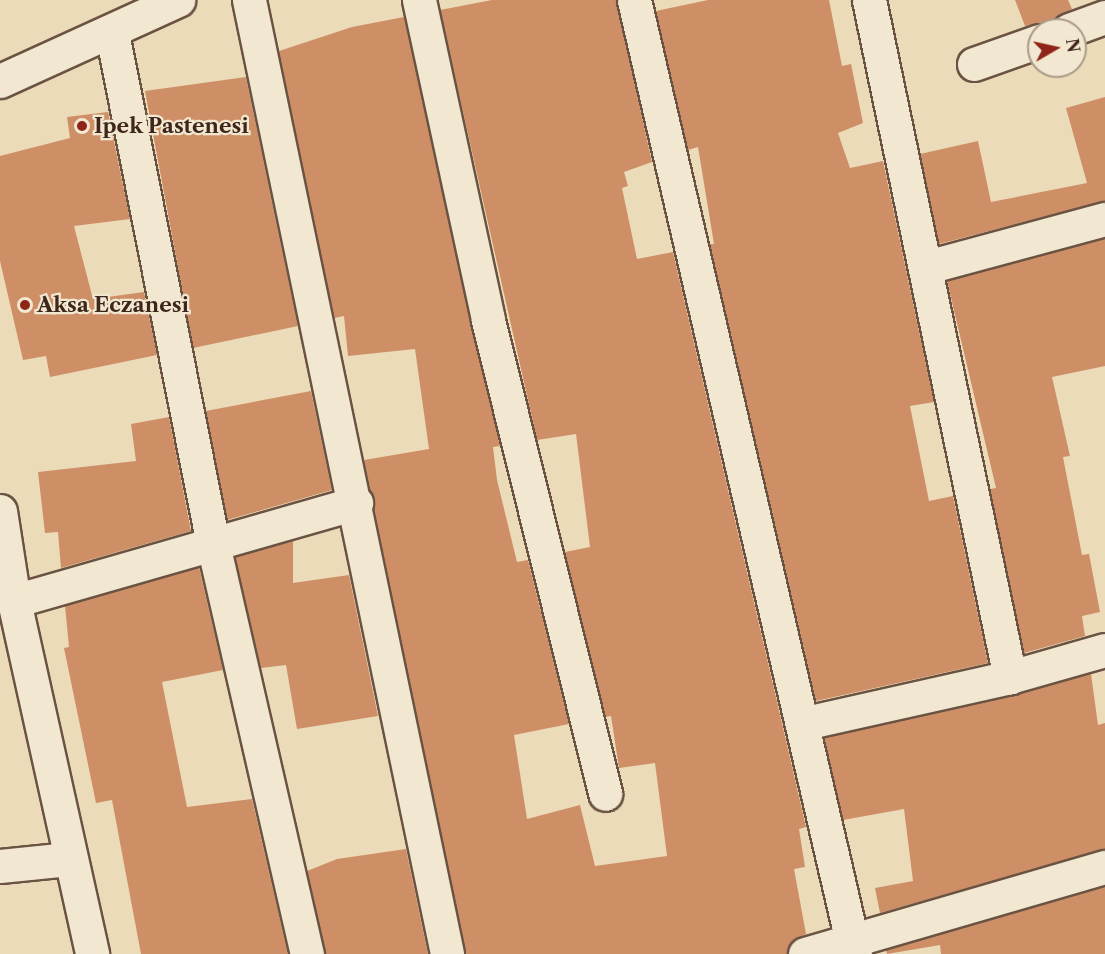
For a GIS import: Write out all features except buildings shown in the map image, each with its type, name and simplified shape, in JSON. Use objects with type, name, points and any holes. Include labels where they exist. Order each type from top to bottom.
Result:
[{"type":"street","points":[[0,81],[112,33],[178,0]]},
{"type":"street","points":[[249,0],[356,503],[447,954]]},
{"type":"street","points":[[418,0],[488,320],[605,794]]},
{"type":"street","points":[[634,0],[805,723],[854,949]]},
{"type":"street","points":[[868,0],[927,267],[1010,677]]},
{"type":"street","points":[[1087,24],[1105,18]]},
{"type":"street","points":[[112,33],[213,544],[307,954]]},
{"type":"street","points":[[974,64],[1027,45]]},
{"type":"street","points":[[927,267],[1105,219]]},
{"type":"street","points":[[14,601],[356,503]]},
{"type":"street","points":[[0,511],[14,601],[69,859],[92,954]]},
{"type":"street","points":[[805,723],[1010,677],[1105,650]]},
{"type":"street","points":[[0,866],[69,859]]},
{"type":"street","points":[[805,954],[854,949],[1105,867]]},
{"type":"place","name":"Ipek Pastenesi","points":[[82,126]]},
{"type":"place","name":"Aksa Eczanesi","points":[[25,305]]}]
